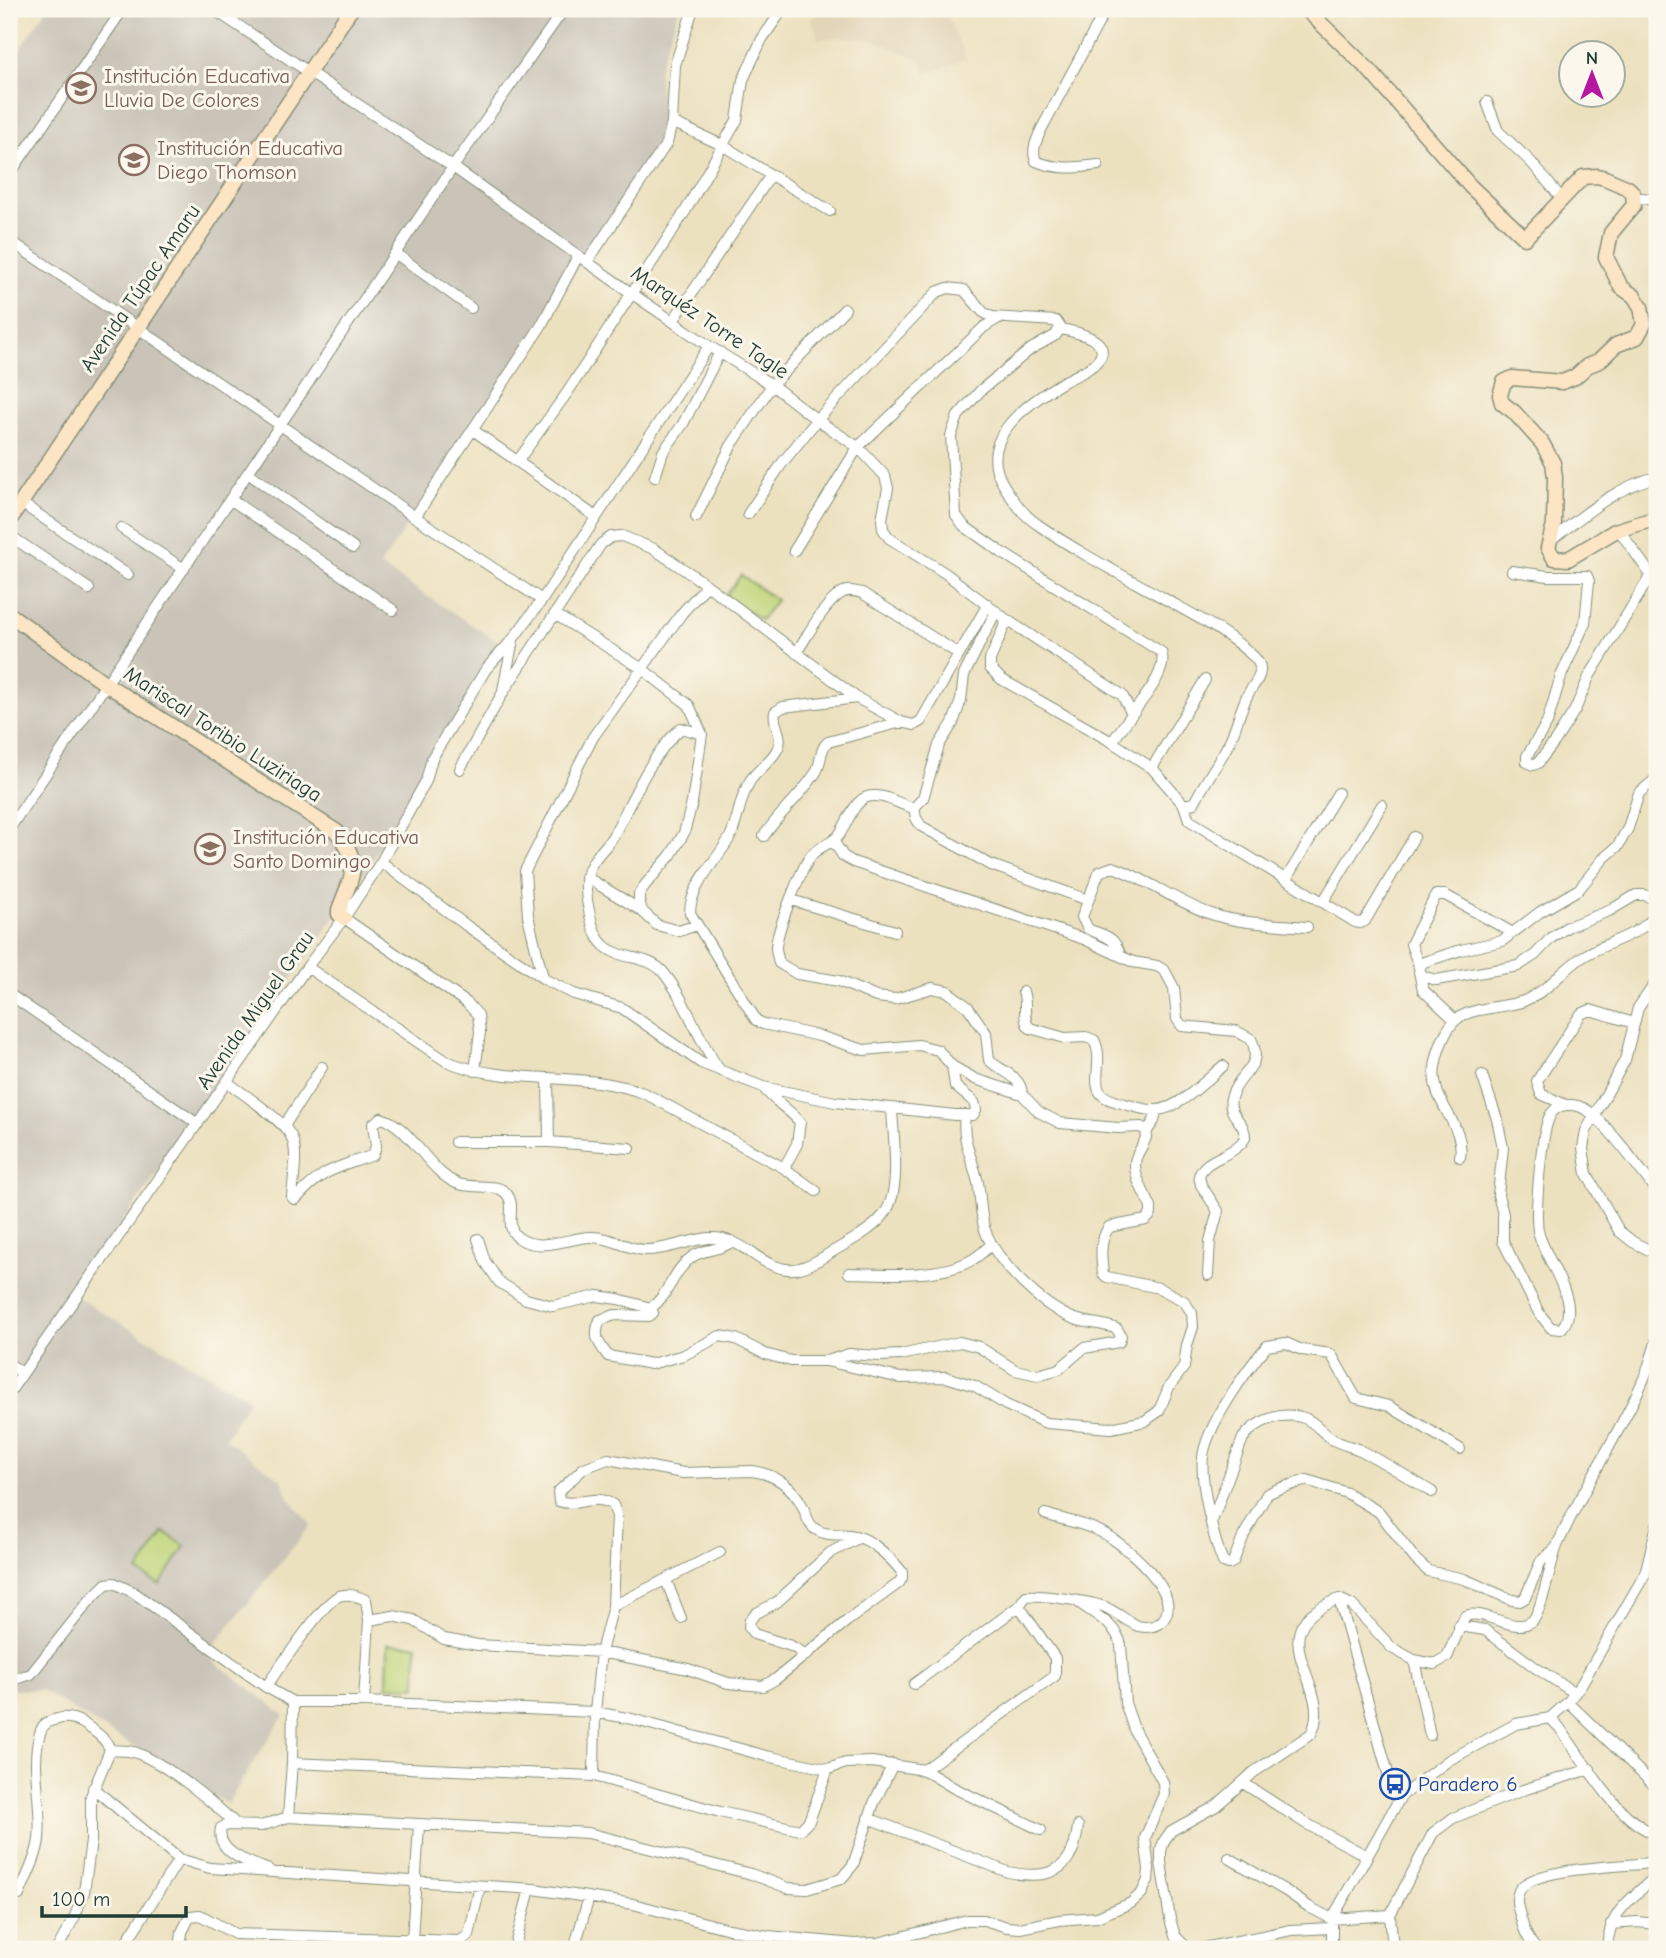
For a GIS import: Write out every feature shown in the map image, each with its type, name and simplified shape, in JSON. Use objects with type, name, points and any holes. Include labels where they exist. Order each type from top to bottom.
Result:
[{"type":"street","points":[[9,175],[123,9]]},
{"type":"street","name":"Marquéz Torre Tagle","points":[[213,9],[453,167],[631,293],[772,385],[858,447],[885,476],[888,488],[883,529],[889,538],[945,573],[1007,620],[1122,695],[1132,714]]},
{"type":"street","name":"Avenida Túpac Amaru","points":[[9,521],[351,9]]},
{"type":"street","points":[[9,829],[453,167],[564,9]]},
{"type":"street","points":[[415,517],[583,259],[667,143],[672,122],[675,65],[693,9]]},
{"type":"street","points":[[517,461],[567,393],[662,249],[737,120],[743,80],[751,60],[783,9]]},
{"type":"street","points":[[1098,165],[1067,169],[1042,164],[1036,161],[1034,156],[1042,128],[1106,9]]},
{"type":"street","points":[[1306,9],[1370,71],[1469,186],[1525,238],[1578,180],[1597,176],[1628,188],[1634,197],[1632,209],[1611,233],[1606,257],[1621,286],[1634,296],[1641,307],[1644,319],[1641,332],[1637,337],[1611,348],[1599,361],[1587,366],[1569,381],[1516,377],[1504,382],[1500,390],[1502,403],[1514,412],[1542,443],[1553,463],[1554,524],[1549,553],[1554,558],[1563,560],[1619,530],[1657,518]]},
{"type":"street","points":[[1487,102],[1498,131],[1531,162],[1562,199]]},
{"type":"street","points":[[672,122],[722,145],[830,211]]},
{"type":"street","points":[[673,321],[771,176]]},
{"type":"street","points":[[1634,197],[1657,200]]},
{"type":"street","points":[[9,240],[415,517],[542,600]]},
{"type":"street","points":[[395,253],[471,308]]},
{"type":"street","points":[[748,514],[783,462],[817,420],[937,292],[948,288],[964,290],[983,312],[997,318],[1056,321],[1060,324],[1060,329]]},
{"type":"street","points":[[696,517],[731,446],[772,385],[845,309]]},
{"type":"street","points":[[794,551],[858,447],[984,327],[997,318]]},
{"type":"street","points":[[1112,742],[1162,670],[1164,663],[1161,652],[1001,552],[961,523],[954,510],[951,436],[958,416],[981,390],[1060,329],[1080,333],[1097,341],[1101,355],[1083,371],[1031,404],[1007,426],[996,453],[997,468],[1003,484],[1025,516],[1116,572],[1203,620],[1247,651],[1260,667],[1260,675],[1245,700],[1227,746],[1194,803],[1184,805]]},
{"type":"street","name":"Avenida Miguel Grau","points":[[9,1393],[21,1372],[344,918],[381,862],[426,781],[432,758],[486,669],[542,600],[709,346]]},
{"type":"street","points":[[655,477],[663,452],[683,425],[720,352]]},
{"type":"street","points":[[473,430],[596,517]]},
{"type":"street","points":[[248,473],[353,548]]},
{"type":"street","points":[[1550,541],[1623,489],[1657,477]]},
{"type":"street","points":[[230,499],[393,610]]},
{"type":"street","points":[[21,503],[128,575]]},
{"type":"street","points":[[121,528],[184,569]]},
{"type":"street","points":[[1512,571],[1557,577],[1583,574],[1588,578],[1585,623],[1561,676],[1547,723],[1527,756],[1527,762],[1533,765],[1546,753],[1575,710],[1589,677],[1654,573],[1619,530]]},
{"type":"street","points":[[9,535],[89,589]]},
{"type":"street","points":[[460,769],[502,694],[601,544],[611,537],[622,536],[654,548],[857,698],[901,722],[914,725],[921,722],[959,654],[992,608]]},
{"type":"street","points":[[544,979],[528,916],[525,871],[593,737],[682,612],[707,585]]},
{"type":"street","points":[[796,653],[841,592],[851,590],[862,593],[959,654]]},
{"type":"street","points":[[914,808],[923,798],[939,745],[953,723],[961,700],[964,675],[992,608]]},
{"type":"street","name":"Mariscal Toribio Luziriaga","points":[[9,614],[106,684],[337,832],[349,847],[354,865],[339,910],[339,914],[344,918]]},
{"type":"street","points":[[555,615],[641,668],[689,705],[702,734],[692,803],[684,833],[671,855],[639,894],[642,911]]},
{"type":"street","points":[[1007,620],[990,660],[990,668],[1001,679],[1152,768],[1184,805],[1189,820],[1355,922],[1365,921],[1415,837]]},
{"type":"street","points":[[502,694],[513,639]]},
{"type":"street","points":[[1152,768],[1205,680]]},
{"type":"street","points":[[857,698],[783,707],[775,712],[773,719],[780,735],[779,746],[750,781],[738,810],[732,835],[690,903],[690,913],[755,1020],[864,1050],[919,1045],[938,1050],[952,1066],[975,1079],[1022,1094],[1039,1112],[1060,1123],[1118,1128],[1141,1127],[1147,1131]]},
{"type":"street","points":[[764,836],[775,819],[815,774],[824,745],[901,722]]},
{"type":"street","points":[[702,734],[681,728],[655,755],[611,839],[592,863],[586,877],[586,893],[598,938],[611,952],[647,962],[661,969],[706,1052],[719,1070]]},
{"type":"street","points":[[1455,1020],[1423,990],[1419,970],[1424,962],[1461,950],[1497,943],[1540,912],[1584,886],[1598,865],[1624,837],[1639,793],[1657,778]]},
{"type":"street","points":[[1286,879],[1338,793]]},
{"type":"street","points":[[914,808],[902,806],[884,797],[867,797],[858,804],[834,842],[811,855],[780,926],[776,948],[779,963],[797,974],[839,981],[876,998],[895,999],[932,988],[947,991],[968,1007],[986,1033],[989,1060],[1014,1076],[1021,1086],[1022,1094]]},
{"type":"street","points":[[1323,902],[1382,805]]},
{"type":"street","points":[[914,808],[921,826],[991,865],[1088,900]]},
{"type":"street","points":[[834,842],[843,856],[853,862],[1084,939],[1133,962],[1157,966],[1165,971],[1174,988],[1177,1019],[1182,1026],[1241,1032],[1251,1039],[1256,1051],[1254,1062],[1237,1086],[1231,1100],[1231,1111],[1243,1126],[1245,1138],[1230,1153],[1205,1165],[1199,1176],[1201,1185],[1218,1211],[1210,1241],[1208,1275]]},
{"type":"street","points":[[381,862],[544,979],[574,994],[622,1008],[701,1063],[763,1087],[835,1102],[973,1115],[976,1110],[974,1102],[955,1086],[952,1066]]},
{"type":"street","points":[[1121,957],[1110,937],[1091,931],[1084,923],[1083,914],[1099,872],[1113,867],[1212,914],[1307,927]]},
{"type":"street","points":[[586,877],[642,911],[657,925],[679,931],[698,925]]},
{"type":"street","points":[[1513,933],[1445,895],[1436,895],[1410,944],[1422,976],[1436,980],[1518,966],[1567,927],[1595,917],[1636,895],[1645,895],[1657,901]]},
{"type":"street","points":[[791,900],[895,931]]},
{"type":"street","points":[[1461,1157],[1459,1136],[1434,1084],[1436,1059],[1455,1020],[1470,1012],[1518,1003],[1535,996],[1582,957],[1642,929],[1657,914]]},
{"type":"street","points":[[344,918],[467,1003],[478,1015],[480,1032],[475,1071]]},
{"type":"street","points":[[307,967],[446,1061],[475,1071],[627,1086],[784,1168],[816,1191]]},
{"type":"street","points":[[1657,981],[1643,1001],[1634,1023],[1625,1060],[1586,1131],[1583,1148],[1584,1166],[1590,1182],[1619,1231],[1633,1242],[1657,1254]]},
{"type":"street","points":[[1023,992],[1026,1000],[1025,1021],[1030,1028],[1065,1038],[1086,1037],[1094,1040],[1099,1056],[1097,1085],[1102,1095],[1118,1102],[1156,1110],[1175,1104],[1223,1066]]},
{"type":"street","points":[[9,993],[198,1124]]},
{"type":"street","points":[[1566,1105],[1541,1094],[1537,1081],[1581,1014],[1590,1010],[1634,1023]]},
{"type":"street","points":[[284,1126],[322,1068]]},
{"type":"street","points":[[1482,1075],[1503,1148],[1498,1195],[1503,1214],[1505,1247],[1539,1313],[1549,1326],[1556,1330],[1564,1325],[1568,1318],[1567,1298],[1541,1243],[1537,1220],[1545,1129],[1551,1113],[1566,1105],[1578,1106],[1594,1115],[1656,1189]]},
{"type":"street","points":[[548,1078],[548,1142]]},
{"type":"street","points":[[227,1082],[284,1126],[292,1137],[294,1199],[313,1180],[334,1167],[373,1155],[376,1146],[373,1124],[380,1118],[401,1130],[435,1168],[452,1181],[466,1188],[496,1187],[504,1191],[510,1201],[511,1229],[517,1237],[526,1242],[547,1243],[597,1237],[648,1250],[712,1238],[732,1241],[774,1266],[793,1269],[819,1260],[880,1220],[891,1203],[894,1189],[892,1109]]},
{"type":"street","points":[[763,1087],[771,1099],[790,1110],[800,1122],[797,1144],[784,1168]]},
{"type":"street","points":[[652,1308],[653,1313],[649,1316],[615,1315],[600,1320],[596,1330],[597,1343],[608,1356],[651,1364],[684,1355],[720,1336],[736,1339],[765,1354],[791,1361],[827,1361],[900,1378],[946,1377],[975,1386],[1006,1405],[1046,1423],[1111,1428],[1145,1421],[1159,1410],[1169,1387],[1184,1367],[1186,1345],[1193,1327],[1192,1313],[1184,1301],[1159,1288],[1114,1280],[1103,1273],[1101,1251],[1104,1234],[1109,1227],[1146,1220],[1151,1214],[1152,1207],[1135,1168],[1136,1157],[1147,1139],[1147,1131],[1154,1121],[1156,1110]]},
{"type":"street","points":[[827,1361],[849,1354],[890,1356],[960,1342],[979,1347],[1015,1370],[1038,1375],[1063,1367],[1084,1348],[1119,1342],[1121,1336],[1117,1329],[1075,1319],[1045,1301],[1016,1275],[992,1244],[983,1223],[978,1183],[964,1138],[965,1115]]},
{"type":"street","points":[[455,1142],[548,1142],[630,1148]]},
{"type":"street","points":[[478,1239],[485,1261],[499,1282],[526,1298],[553,1306],[597,1297],[618,1299],[652,1308]]},
{"type":"street","points":[[652,1308],[663,1298],[678,1270],[687,1260],[699,1252],[724,1247],[732,1241]]},
{"type":"street","points":[[849,1273],[903,1274],[938,1270],[969,1262],[992,1244]]},
{"type":"street","points":[[1339,1599],[1352,1605],[1392,1648],[1414,1660],[1434,1664],[1447,1657],[1465,1616],[1471,1614],[1520,1626],[1531,1622],[1539,1612],[1557,1547],[1642,1384],[1657,1340]]},
{"type":"street","points":[[1460,1449],[1389,1406],[1356,1398],[1331,1353],[1302,1350],[1286,1343],[1267,1346],[1249,1366],[1235,1388],[1205,1446],[1203,1467],[1210,1525],[1223,1562],[1233,1562],[1244,1535],[1267,1494],[1307,1480],[1347,1493],[1379,1512],[1415,1559],[1429,1571],[1464,1579],[1512,1601],[1525,1598],[1541,1561],[1557,1547]]},
{"type":"street","points":[[9,1364],[21,1372]]},
{"type":"street","points":[[1210,1525],[1243,1438],[1251,1428],[1274,1418],[1299,1417],[1310,1420],[1329,1438],[1359,1449],[1432,1492]]},
{"type":"street","points":[[369,1620],[393,1616],[413,1620],[444,1639],[478,1645],[601,1652],[688,1669],[728,1683],[763,1686],[807,1655],[902,1578],[900,1569],[860,1537],[826,1534],[815,1529],[808,1521],[796,1495],[783,1482],[765,1474],[752,1471],[683,1473],[608,1460],[584,1468],[560,1489],[557,1495],[562,1503],[598,1499],[609,1502],[617,1516],[613,1606],[601,1652],[595,1712],[594,1776]]},
{"type":"street","points":[[915,1684],[1019,1605],[1022,1599],[1031,1595],[1103,1606],[1139,1626],[1149,1627],[1162,1622],[1168,1604],[1163,1590],[1126,1547],[1100,1531],[1045,1514]]},
{"type":"street","points":[[1332,1949],[1331,1923],[1401,1796],[1449,1760],[1517,1724],[1550,1718],[1572,1698],[1645,1574],[1657,1525]]},
{"type":"street","points":[[807,1655],[791,1646],[754,1634],[749,1627],[750,1620],[755,1614],[777,1602],[830,1553],[860,1537]]},
{"type":"street","points":[[613,1606],[720,1552]]},
{"type":"street","points":[[666,1580],[681,1618]]},
{"type":"street","points":[[9,1681],[31,1674],[90,1600],[106,1584],[114,1583],[133,1592],[266,1687],[293,1702],[364,1702],[595,1712],[632,1719],[766,1756],[828,1769],[846,1763],[872,1762],[925,1770],[954,1788],[1041,1830]]},
{"type":"street","points":[[266,1687],[292,1648],[331,1599],[348,1595],[366,1600],[369,1620],[364,1702]]},
{"type":"street","points":[[1339,1599],[1312,1614],[1299,1632],[1302,1664],[1317,1714],[1316,1726],[1311,1734],[1254,1773],[1216,1806],[1171,1831],[1164,1841],[1161,1862],[1170,1919],[1175,1936],[1185,1946],[1199,1949],[1291,1930],[1390,1915]]},
{"type":"street","points":[[1339,1599],[1388,1773],[1401,1796]]},
{"type":"street","points":[[93,1788],[179,1859],[210,1868],[530,1889],[633,1905],[729,1930],[854,1944],[878,1943],[967,1920],[984,1920],[1020,1928],[1059,1920],[1097,1917],[1139,1898],[1148,1880],[1145,1838],[1163,1799],[1164,1788],[1135,1732],[1125,1703],[1119,1636],[1107,1623],[1077,1601]]},
{"type":"street","points":[[925,1770],[1055,1676],[1055,1658],[1019,1605]]},
{"type":"street","points":[[1459,1626],[1485,1630],[1536,1668],[1572,1698],[1657,1788]]},
{"type":"street","points":[[1414,1660],[1430,1735]]},
{"type":"street","points":[[288,1816],[293,1702]]},
{"type":"street","points":[[10,1899],[19,1895],[39,1840],[37,1772],[41,1730],[45,1724],[63,1717],[73,1719],[83,1723],[108,1742],[110,1750],[91,1796],[91,1841],[84,1892],[57,1949]]},
{"type":"street","points":[[1550,1718],[1590,1769],[1613,1804],[1657,1835]]},
{"type":"street","points":[[110,1750],[135,1752],[165,1768],[220,1808],[237,1825]]},
{"type":"street","points":[[292,1763],[594,1776],[720,1812],[800,1830],[809,1821],[828,1769]]},
{"type":"street","points":[[277,1873],[240,1858],[225,1847],[220,1839],[221,1828],[228,1825],[261,1826],[288,1816],[588,1833],[751,1874],[788,1888],[807,1889],[841,1879],[853,1865],[868,1818],[893,1764]]},
{"type":"street","points":[[1393,1949],[1390,1915],[1433,1833],[1453,1818],[1523,1790],[1590,1769]]},
{"type":"street","points":[[1243,1783],[1305,1824],[1367,1856]]},
{"type":"street","points":[[868,1818],[1008,1872],[1026,1876],[1041,1876],[1054,1871],[1069,1859],[1078,1826]]},
{"type":"street","points":[[412,1940],[419,1825]]},
{"type":"street","points":[[1229,1858],[1297,1897],[1331,1923]]},
{"type":"street","points":[[126,1947],[179,1859]]},
{"type":"street","points":[[1536,1949],[1523,1927],[1517,1906],[1519,1892],[1525,1884],[1573,1869],[1657,1862]]},
{"type":"street","points":[[1607,1949],[1611,1924],[1620,1908],[1657,1875]]},
{"type":"street","points":[[180,1949],[190,1916],[200,1915],[235,1934],[460,1941],[469,1934],[480,1886]]},
{"type":"street","points":[[514,1949],[530,1889]]},
{"type":"street","points":[[574,1949],[589,1898]]},
{"type":"street","points":[[1611,1924],[1657,1924]]},
{"type":"shaded area","points":[[47,9],[679,9],[658,71],[664,130],[659,145],[380,566],[505,646],[354,889],[73,1295],[249,1399],[225,1439],[282,1480],[287,1495],[311,1525],[206,1655],[284,1715],[227,1804],[41,1690],[9,1690],[9,65]]},
{"type":"shaded area","points":[[818,9],[944,9],[966,58],[926,75],[919,59],[873,40],[842,37],[818,39],[811,20]]},
{"type":"green space","points":[[741,575],[776,600],[761,620],[726,596]]},
{"type":"green space","points":[[164,1532],[185,1546],[160,1585],[138,1572]]},
{"type":"green space","points":[[388,1644],[417,1645],[416,1687],[387,1686]]},
{"type":"place","name":"Institución Educativa Lluvia De Colores","points":[[81,88]]},
{"type":"place","name":"Institución Educativa Diego Thomson","points":[[134,160]]},
{"type":"place","name":"Institución Educativa Santo Domingo","points":[[210,849]]},
{"type":"place","name":"Paradero 6","points":[[1395,1784]]}]
